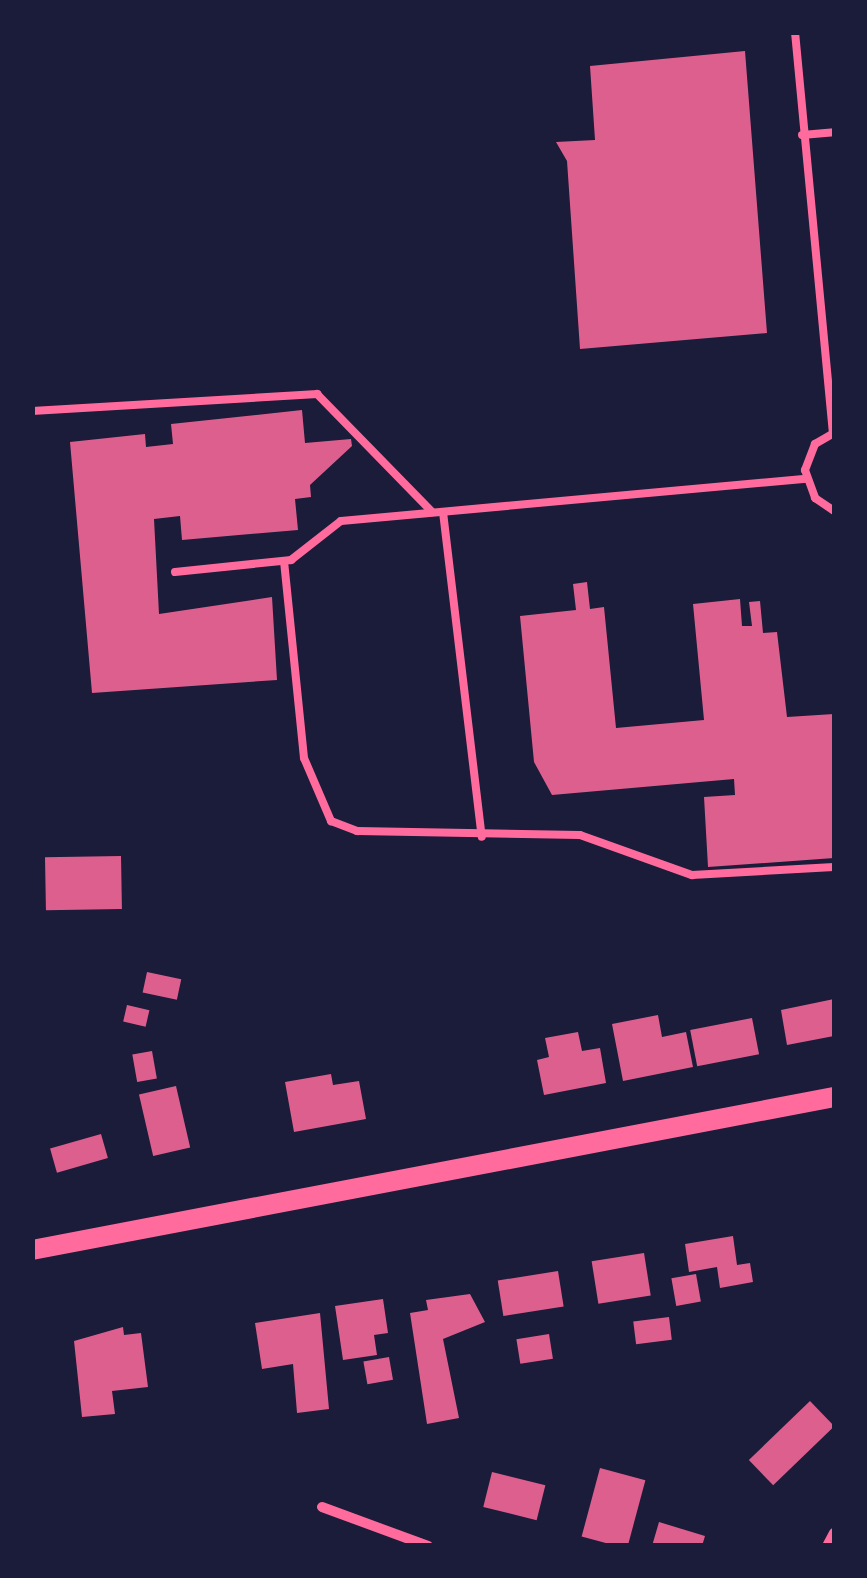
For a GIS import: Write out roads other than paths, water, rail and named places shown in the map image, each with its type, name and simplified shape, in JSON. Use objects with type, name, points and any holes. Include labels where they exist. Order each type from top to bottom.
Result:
[{"type":"main road","points":[[32,1250],[834,1097]]},
{"type":"street","points":[[322,1507],[428,1546]]},
{"type":"street","points":[[828,1546],[834,1534]]},
{"type":"lane","points":[[795,32],[820,333],[834,433],[810,453],[806,479],[834,511]]},
{"type":"lane","points":[[802,136],[834,132]]},
{"type":"lane","points":[[820,333],[834,332]]},
{"type":"lane","points":[[32,412],[317,394],[432,512]]},
{"type":"lane","points":[[176,572],[284,561],[330,523],[806,479]]},
{"type":"lane","points":[[444,512],[454,566],[482,837]]},
{"type":"lane","points":[[284,561],[304,758],[317,802],[331,821],[357,831],[482,837],[580,835],[692,875],[834,866]]}]
